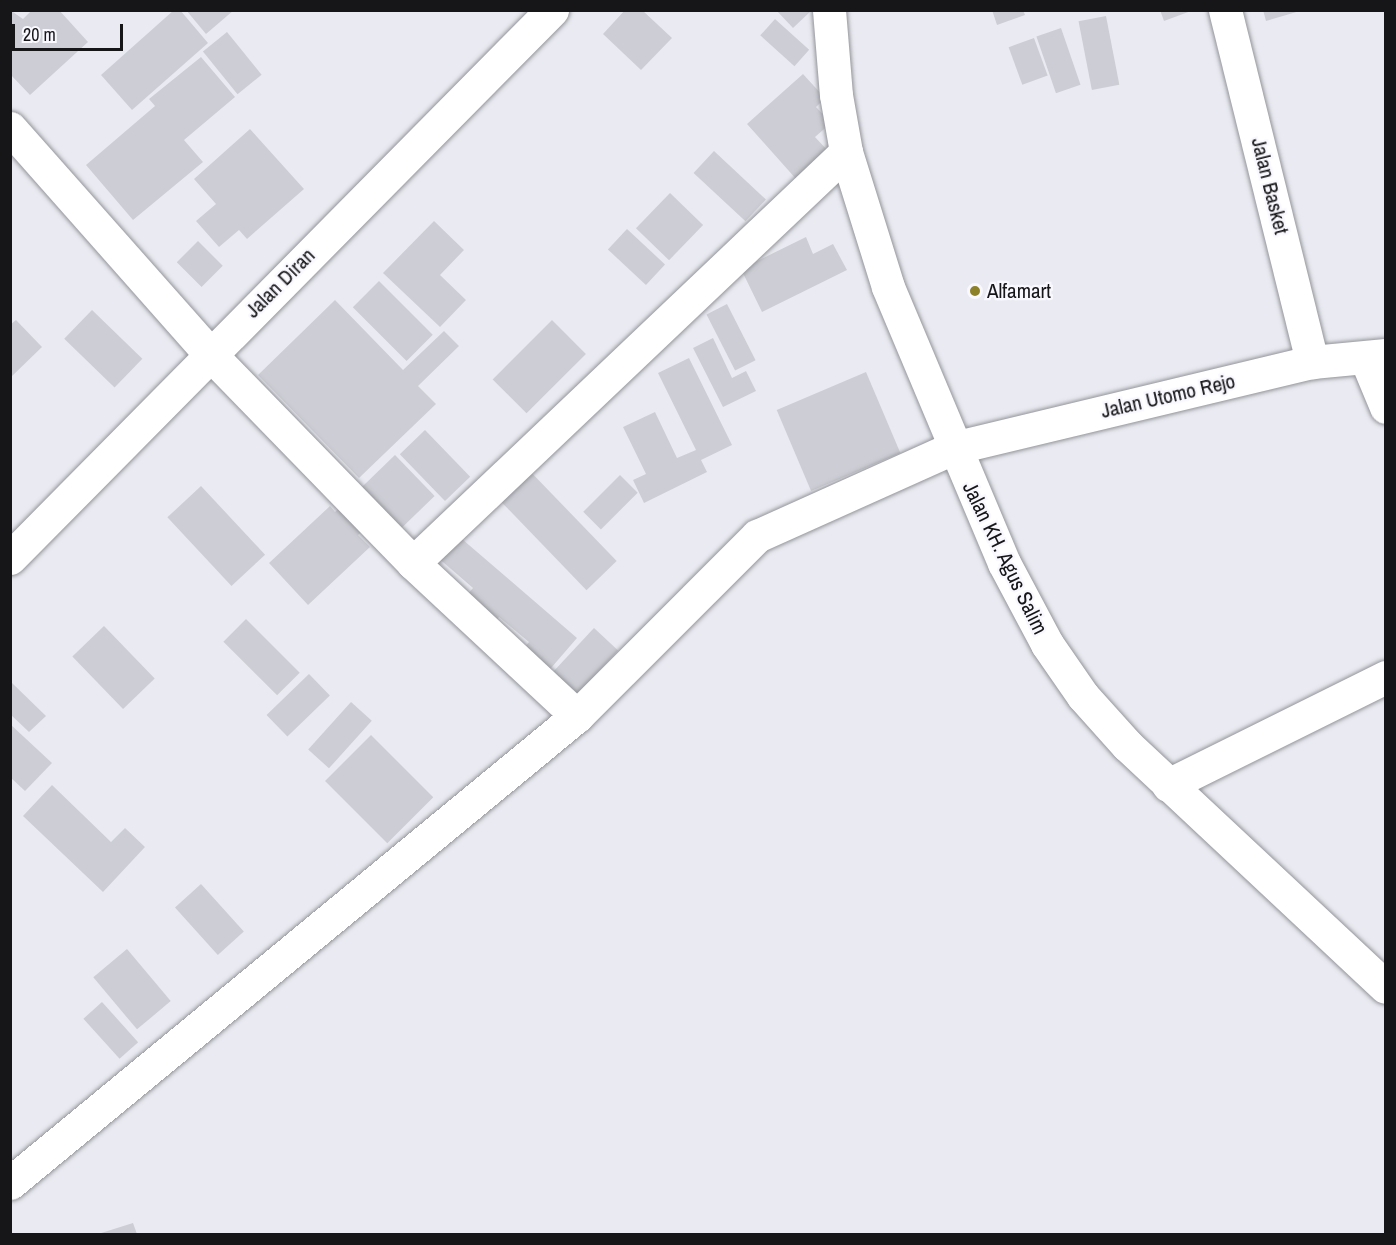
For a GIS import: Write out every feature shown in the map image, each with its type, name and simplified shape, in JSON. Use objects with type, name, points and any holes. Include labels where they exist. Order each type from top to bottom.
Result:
[{"type":"street","name":"Jalan Diran","points":[[10,558],[552,10]]},
{"type":"street","name":"Jalan KH. Agus Salim","points":[[829,10],[836,94],[846,152],[888,287],[953,448],[1004,563],[1047,644],[1083,696],[1168,784],[1386,987]]},
{"type":"street","name":"Jalan Basket","points":[[1225,10],[1312,362]]},
{"type":"street","points":[[10,128],[210,354],[413,563],[578,716]]},
{"type":"street","points":[[413,563],[846,152]]},
{"type":"street","points":[[1376,357],[1386,407]]},
{"type":"street","name":"Jalan Utomo Rejo","points":[[10,1183],[578,716],[757,536],[953,448],[1312,362],[1376,357]]},
{"type":"street","points":[[1168,784],[1386,677]]},
{"type":"building","points":[[10,10],[23,19],[32,10],[59,10],[88,42],[30,95],[10,74]]},
{"type":"building","points":[[174,10],[180,10],[208,43],[132,110],[101,75]]},
{"type":"building","points":[[186,10],[234,10],[206,34]]},
{"type":"building","points":[[625,10],[642,10],[672,38],[641,70],[603,34]]},
{"type":"building","points":[[776,10],[812,10],[793,28]]},
{"type":"building","points":[[992,10],[1023,10],[1025,15],[997,25]]},
{"type":"building","points":[[1160,10],[1191,10],[1191,11],[1164,21]]},
{"type":"building","points":[[1263,10],[1300,10],[1300,11],[1266,21]]},
{"type":"building","points":[[1106,16],[1119,85],[1092,90],[1079,21]]},
{"type":"building","points":[[775,19],[809,50],[794,66],[760,35]]},
{"type":"building","points":[[1061,28],[1081,85],[1056,93],[1036,36]]},
{"type":"building","points":[[227,32],[262,75],[238,94],[203,52]]},
{"type":"building","points":[[1034,38],[1048,76],[1022,85],[1009,47]]},
{"type":"building","points":[[201,57],[235,97],[184,140],[203,162],[133,220],[86,165],[155,106],[149,99]]},
{"type":"building","points":[[803,74],[825,98],[816,107],[831,123],[815,137],[829,152],[797,180],[747,124]]},
{"type":"building","points":[[250,129],[304,189],[247,239],[239,230],[219,247],[196,221],[216,204],[194,179]]},
{"type":"building","points":[[714,151],[766,199],[745,221],[694,173]]},
{"type":"building","points":[[670,193],[703,225],[669,260],[636,228]]},
{"type":"building","points":[[434,221],[464,250],[440,275],[466,300],[440,327],[383,273]]},
{"type":"building","points":[[627,229],[665,264],[646,285],[608,249]]},
{"type":"building","points":[[806,237],[813,254],[833,244],[847,270],[762,312],[741,269]]},
{"type":"building","points":[[198,241],[223,266],[202,287],[177,262]]},
{"type":"building","points":[[379,281],[433,335],[407,361],[353,307]]},
{"type":"building","points":[[335,300],[403,370],[444,331],[459,346],[418,386],[436,404],[359,478],[258,375]]},
{"type":"building","points":[[727,304],[756,360],[735,371],[707,314]]},
{"type":"building","points":[[92,310],[142,359],[115,387],[64,339]]},
{"type":"building","points":[[16,320],[42,347],[10,378],[10,325]]},
{"type":"building","points":[[552,320],[586,354],[527,413],[493,379]]},
{"type":"building","points":[[713,338],[732,378],[746,371],[756,391],[723,407],[693,348]]},
{"type":"building","points":[[689,358],[732,445],[701,460],[707,472],[644,503],[633,480],[646,474],[623,427],[655,412],[677,458],[696,450],[658,373]]},
{"type":"building","points":[[866,372],[900,453],[811,491],[777,410]]},
{"type":"building","points":[[425,430],[470,477],[445,501],[400,454]]},
{"type":"building","points":[[395,455],[435,496],[398,531],[358,490]]},
{"type":"building","points":[[525,466],[617,561],[586,590],[495,495]]},
{"type":"building","points":[[620,475],[638,493],[601,529],[583,512]]},
{"type":"building","points":[[201,486],[265,555],[231,586],[167,517]]},
{"type":"building","points":[[346,502],[369,526],[358,535],[370,547],[308,605],[269,563],[330,506],[335,512]]},
{"type":"building","points":[[455,533],[577,638],[545,675],[519,654],[529,642],[499,617],[494,624],[463,600],[473,588],[436,556]]},
{"type":"building","points":[[246,619],[300,673],[277,695],[223,642]]},
{"type":"building","points":[[104,626],[155,679],[123,709],[72,657]]},
{"type":"building","points":[[594,628],[618,651],[573,699],[549,676]]},
{"type":"building","points":[[309,674],[330,696],[287,737],[267,715]]},
{"type":"building","points":[[10,681],[46,716],[29,732],[10,714]]},
{"type":"building","points":[[351,702],[372,721],[329,768],[308,750]]},
{"type":"building","points":[[10,724],[52,763],[25,791],[10,777]]},
{"type":"building","points":[[371,735],[433,797],[387,843],[325,781]]},
{"type":"building","points":[[52,785],[111,842],[125,828],[145,847],[103,892],[23,816]]},
{"type":"building","points":[[201,884],[244,932],[218,955],[175,907]]},
{"type":"building","points":[[127,949],[171,1001],[137,1029],[93,977]]},
{"type":"building","points":[[102,1002],[138,1042],[120,1059],[83,1019]]},
{"type":"building","points":[[133,1223],[137,1234],[98,1234]]},
{"type":"place","name":"Alfamart","points":[[975,291]]}]
